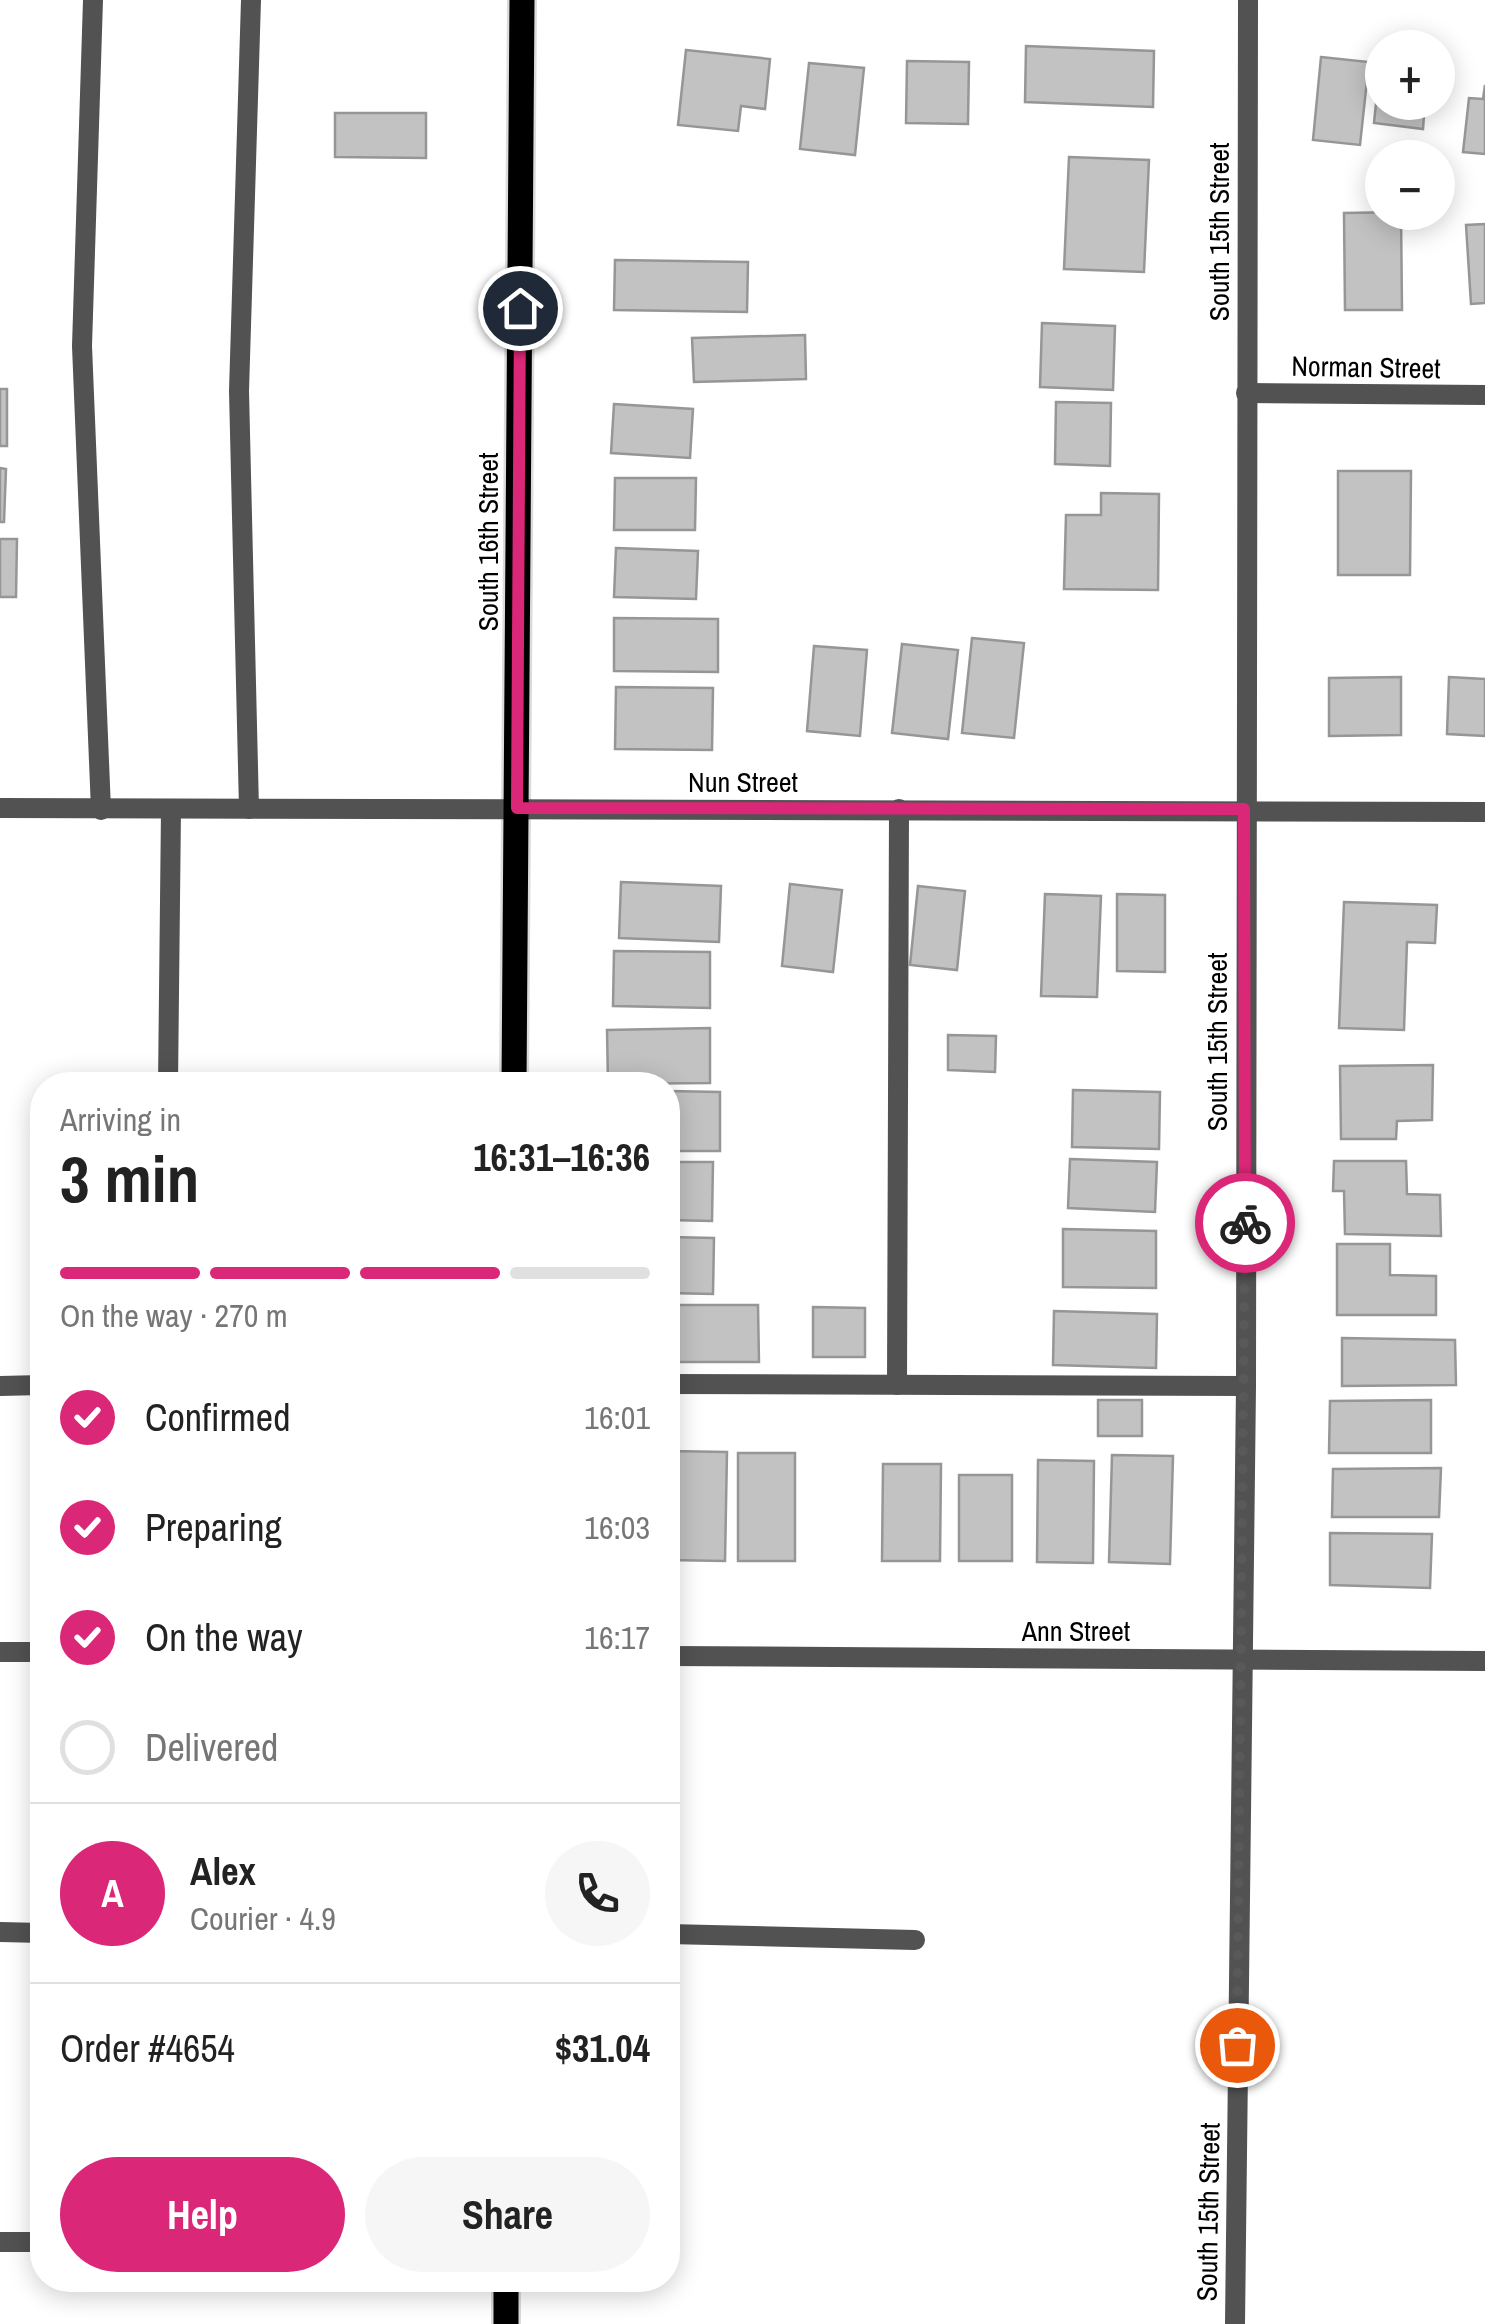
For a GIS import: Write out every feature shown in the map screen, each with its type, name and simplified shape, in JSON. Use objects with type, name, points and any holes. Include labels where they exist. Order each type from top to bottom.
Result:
[{"type":"main road","name":"South 16th Street","points":[[514,1072],[522,0]]},
{"type":"main road","points":[[506,2292],[506,2324]]},
{"type":"street","points":[[93,0],[82,346],[101,810]]},
{"type":"street","points":[[249,809],[239,392],[252,0]]},
{"type":"street","name":"South 15th Street","points":[[1234,2324],[1246,1386],[1248,0]]},
{"type":"street","name":"Norman Street","points":[[1246,393],[1485,395]]},
{"type":"street","name":"Nun Street","points":[[0,808],[1485,812]]},
{"type":"street","points":[[168,1072],[171,809]]},
{"type":"street","points":[[897,1385],[899,810]]},
{"type":"street","points":[[680,1384],[1246,1386]]},
{"type":"street","points":[[0,1386],[30,1385]]},
{"type":"street","points":[[0,1652],[30,1652]]},
{"type":"street","name":"Ann Street","points":[[680,1656],[1485,1661]]},
{"type":"street","points":[[0,1932],[30,1932]]},
{"type":"street","points":[[680,1934],[915,1940]]},
{"type":"street","points":[[0,2242],[30,2242]]},
{"type":"building","points":[[1026,46],[1154,51],[1153,107],[1025,102]]},
{"type":"building","points":[[686,50],[770,59],[765,109],[741,106],[738,131],[678,125]]},
{"type":"building","points":[[1321,57],[1365,62],[1360,145],[1313,140]]},
{"type":"building","points":[[907,61],[969,62],[968,124],[906,123]]},
{"type":"building","points":[[809,63],[864,68],[855,155],[800,149]]},
{"type":"building","points":[[1485,85],[1485,154],[1463,152],[1469,98],[1483,99]]},
{"type":"building","points":[[335,113],[426,113],[426,158],[335,157]]},
{"type":"building","points":[[1374,120],[1424,120],[1423,129],[1374,123]]},
{"type":"building","points":[[1069,157],[1149,160],[1144,272],[1064,269]]},
{"type":"building","points":[[1344,213],[1365,213],[1365,230],[1401,230],[1402,310],[1345,310]]},
{"type":"building","points":[[1485,224],[1485,303],[1471,304],[1466,225]]},
{"type":"building","points":[[615,260],[748,262],[747,312],[614,310]]},
{"type":"building","points":[[1042,323],[1115,326],[1113,390],[1040,387]]},
{"type":"building","points":[[805,335],[806,379],[694,382],[692,338]]},
{"type":"building","points":[[0,389],[7,389],[7,446],[0,446]]},
{"type":"building","points":[[1056,402],[1111,403],[1110,466],[1055,464]]},
{"type":"building","points":[[614,404],[693,409],[690,458],[611,453]]},
{"type":"building","points":[[0,468],[6,469],[4,522],[0,522]]},
{"type":"building","points":[[1338,471],[1411,471],[1410,575],[1338,575]]},
{"type":"building","points":[[615,478],[696,478],[695,530],[614,530]]},
{"type":"building","points":[[1101,493],[1159,494],[1158,590],[1064,589],[1066,515],[1101,515]]},
{"type":"building","points":[[0,539],[17,539],[16,597],[0,597]]},
{"type":"building","points":[[616,548],[698,551],[696,599],[614,597]]},
{"type":"building","points":[[614,618],[718,619],[718,672],[614,671]]},
{"type":"building","points":[[972,638],[1024,643],[1014,738],[962,733]]},
{"type":"building","points":[[902,644],[958,650],[948,739],[892,733]]},
{"type":"building","points":[[814,646],[867,650],[860,736],[807,731]]},
{"type":"building","points":[[1401,677],[1401,735],[1329,736],[1329,678]]},
{"type":"building","points":[[1449,677],[1485,679],[1485,736],[1447,734]]},
{"type":"building","points":[[616,687],[713,688],[712,750],[615,749]]},
{"type":"building","points":[[621,882],[721,886],[719,942],[619,938]]},
{"type":"building","points":[[790,884],[842,890],[833,972],[782,966]]},
{"type":"building","points":[[918,886],[965,891],[957,970],[910,965]]},
{"type":"building","points":[[1045,894],[1101,896],[1097,997],[1041,996]]},
{"type":"building","points":[[1117,894],[1165,895],[1165,972],[1117,971]]},
{"type":"building","points":[[1344,902],[1437,905],[1435,943],[1407,942],[1404,1030],[1339,1028]]},
{"type":"building","points":[[614,951],[710,952],[710,1008],[613,1006]]},
{"type":"building","points":[[710,1028],[710,1083],[680,1083],[680,1072],[608,1072],[607,1030]]},
{"type":"building","points":[[948,1035],[996,1036],[995,1072],[948,1070]]},
{"type":"building","points":[[1433,1065],[1432,1120],[1397,1121],[1396,1139],[1341,1139],[1340,1066]]},
{"type":"building","points":[[1073,1090],[1160,1092],[1159,1149],[1072,1147]]},
{"type":"building","points":[[680,1091],[720,1092],[720,1151],[680,1151]]},
{"type":"building","points":[[1070,1159],[1157,1162],[1155,1212],[1068,1208]]},
{"type":"building","points":[[1334,1161],[1406,1161],[1407,1194],[1440,1195],[1441,1236],[1345,1234],[1344,1191],[1333,1191]]},
{"type":"building","points":[[680,1162],[713,1162],[712,1221],[680,1220]]},
{"type":"building","points":[[1063,1229],[1156,1231],[1156,1288],[1063,1287]]},
{"type":"building","points":[[680,1237],[714,1238],[713,1294],[680,1293]]},
{"type":"building","points":[[1337,1244],[1390,1244],[1390,1275],[1436,1276],[1436,1315],[1337,1315]]},
{"type":"building","points":[[680,1305],[758,1305],[759,1362],[680,1362]]},
{"type":"building","points":[[813,1307],[865,1308],[865,1357],[813,1357]]},
{"type":"building","points":[[1054,1311],[1157,1314],[1156,1368],[1053,1365]]},
{"type":"building","points":[[1342,1338],[1455,1340],[1456,1385],[1342,1386]]},
{"type":"building","points":[[1098,1400],[1142,1400],[1142,1436],[1098,1436]]},
{"type":"building","points":[[1431,1400],[1431,1453],[1329,1453],[1330,1401]]},
{"type":"building","points":[[680,1451],[727,1452],[725,1561],[680,1560]]},
{"type":"building","points":[[738,1453],[795,1453],[795,1561],[738,1561]]},
{"type":"building","points":[[1112,1455],[1173,1456],[1170,1564],[1109,1562]]},
{"type":"building","points":[[1038,1460],[1094,1461],[1093,1563],[1037,1562]]},
{"type":"building","points":[[883,1464],[941,1464],[940,1561],[882,1561]]},
{"type":"building","points":[[1441,1468],[1439,1517],[1332,1517],[1333,1469]]},
{"type":"building","points":[[959,1475],[1012,1475],[1012,1561],[959,1561]]},
{"type":"building","points":[[1330,1533],[1432,1534],[1430,1588],[1330,1585]]},
{"type":"way so far","points":[[1237,2045],[1244,1660],[1245,1223]]},
{"type":"route","points":[[520,308],[517,808],[1244,809],[1245,1223]]}]
